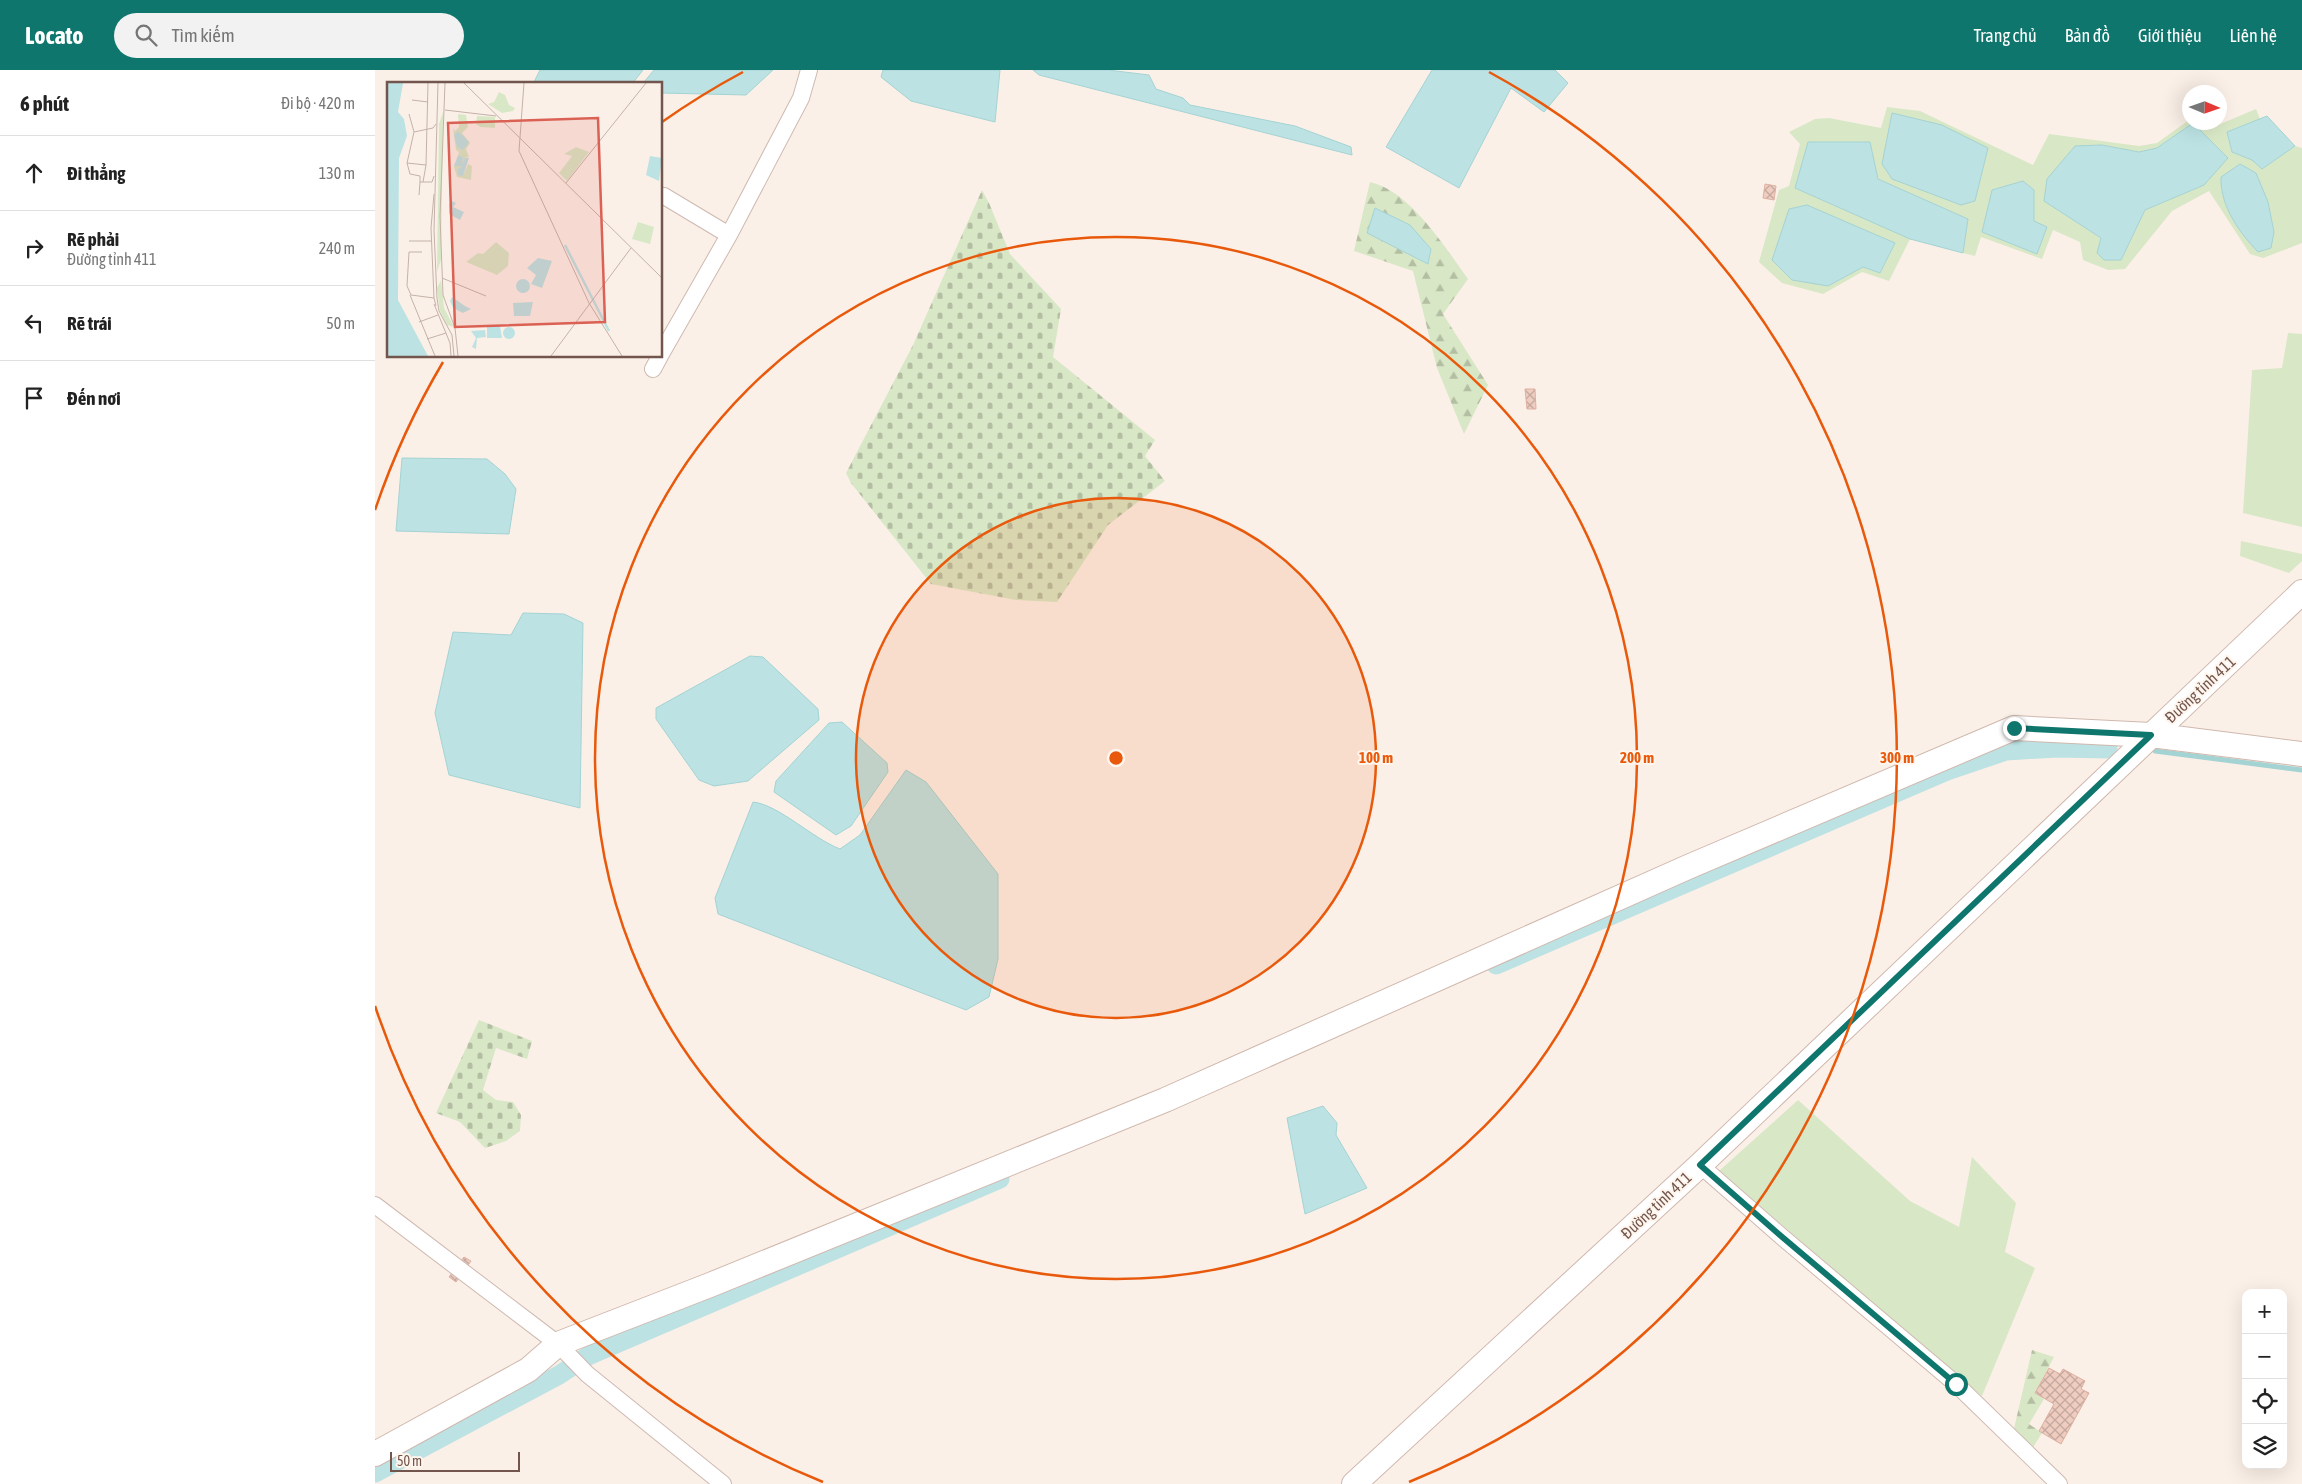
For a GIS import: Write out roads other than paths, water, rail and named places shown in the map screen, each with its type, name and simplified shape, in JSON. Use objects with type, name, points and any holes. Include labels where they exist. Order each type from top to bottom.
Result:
[{"type":"main road","name":"Đường tỉnh 411","points":[[1355,1484],[1700,1165],[2302,592]]},
{"type":"main road","points":[[375,1454],[528,1370],[558,1344],[710,1285],[1165,1100],[1688,867],[2014,728],[2151,735],[2302,754]]},
{"type":"street","points":[[663,351],[729,235],[801,98],[809,70]]},
{"type":"street","points":[[664,196],[729,235]]},
{"type":"street","points":[[1700,1165],[1956,1384],[2059,1484]]},
{"type":"street","points":[[375,1205],[558,1344],[587,1374],[723,1484]]},
{"type":"water","points":[[540,70],[643,70],[634,82],[534,82]]},
{"type":"water","points":[[654,70],[773,70],[746,95],[663,93],[663,82],[644,82]]},
{"type":"water","points":[[883,70],[1000,70],[995,122],[911,101],[881,77]]},
{"type":"water","points":[[1033,70],[1108,70],[1149,75],[1156,89],[1183,98],[1190,105],[1295,126],[1351,147],[1352,155],[1039,75]]},
{"type":"water","points":[[1432,70],[1555,70],[1568,83],[1544,112],[1511,88],[1459,188],[1386,147]]},
{"type":"water","points":[[1892,113],[1942,125],[1988,148],[1975,201],[1961,205],[1892,179],[1882,164]]},
{"type":"water","points":[[2267,116],[2295,146],[2262,169],[2252,160],[2232,152],[2227,132]]},
{"type":"water","points":[[2183,130],[2200,130],[2228,158],[2204,185],[2145,210],[2121,260],[2104,260],[2097,253],[2101,238],[2044,201],[2047,179],[2075,146],[2102,145],[2139,152],[2157,148]]},
{"type":"water","points":[[1808,142],[1870,142],[1878,179],[1968,219],[1963,253],[1910,239],[1795,188]]},
{"type":"water","points":[[2240,164],[2256,173],[2268,202],[2274,232],[2271,248],[2258,252],[2232,218],[2224,198],[2221,177]]},
{"type":"water","points":[[2023,181],[2034,190],[2034,221],[2047,227],[2037,254],[1982,232],[1992,190]]},
{"type":"water","points":[[1807,205],[1895,243],[1880,273],[1863,267],[1828,286],[1792,280],[1772,260],[1789,209]]},
{"type":"water","points":[[1375,208],[1410,225],[1431,249],[1428,264],[1367,233]]},
{"type":"water","points":[[402,458],[487,459],[505,474],[516,489],[509,534],[396,531]]},
{"type":"water","points":[[523,613],[564,614],[583,623],[580,808],[449,775],[435,713],[453,632],[511,635]]},
{"type":"water","points":[[750,656],[763,657],[818,709],[819,720],[748,781],[714,786],[699,780],[656,719],[656,708]]},
{"type":"water","points":[[842,722],[887,763],[888,772],[851,826],[836,835],[774,792],[776,781],[829,723]]},
{"type":"water","points":[[906,770],[926,782],[998,874],[998,959],[989,997],[966,1010],[718,914],[715,898],[753,802],[774,809],[840,849],[860,835]]},
{"type":"water","points":[[1323,1106],[1337,1123],[1336,1135],[1367,1188],[1305,1214],[1287,1118]]},
{"type":"waterway","points":[[1496,965],[1947,771],[2006,751],[2057,748],[2108,749]]},
{"type":"waterway","points":[[2155,751],[2302,770]]},
{"type":"waterway","points":[[375,1473],[559,1375],[588,1356],[1000,1179]]}]
